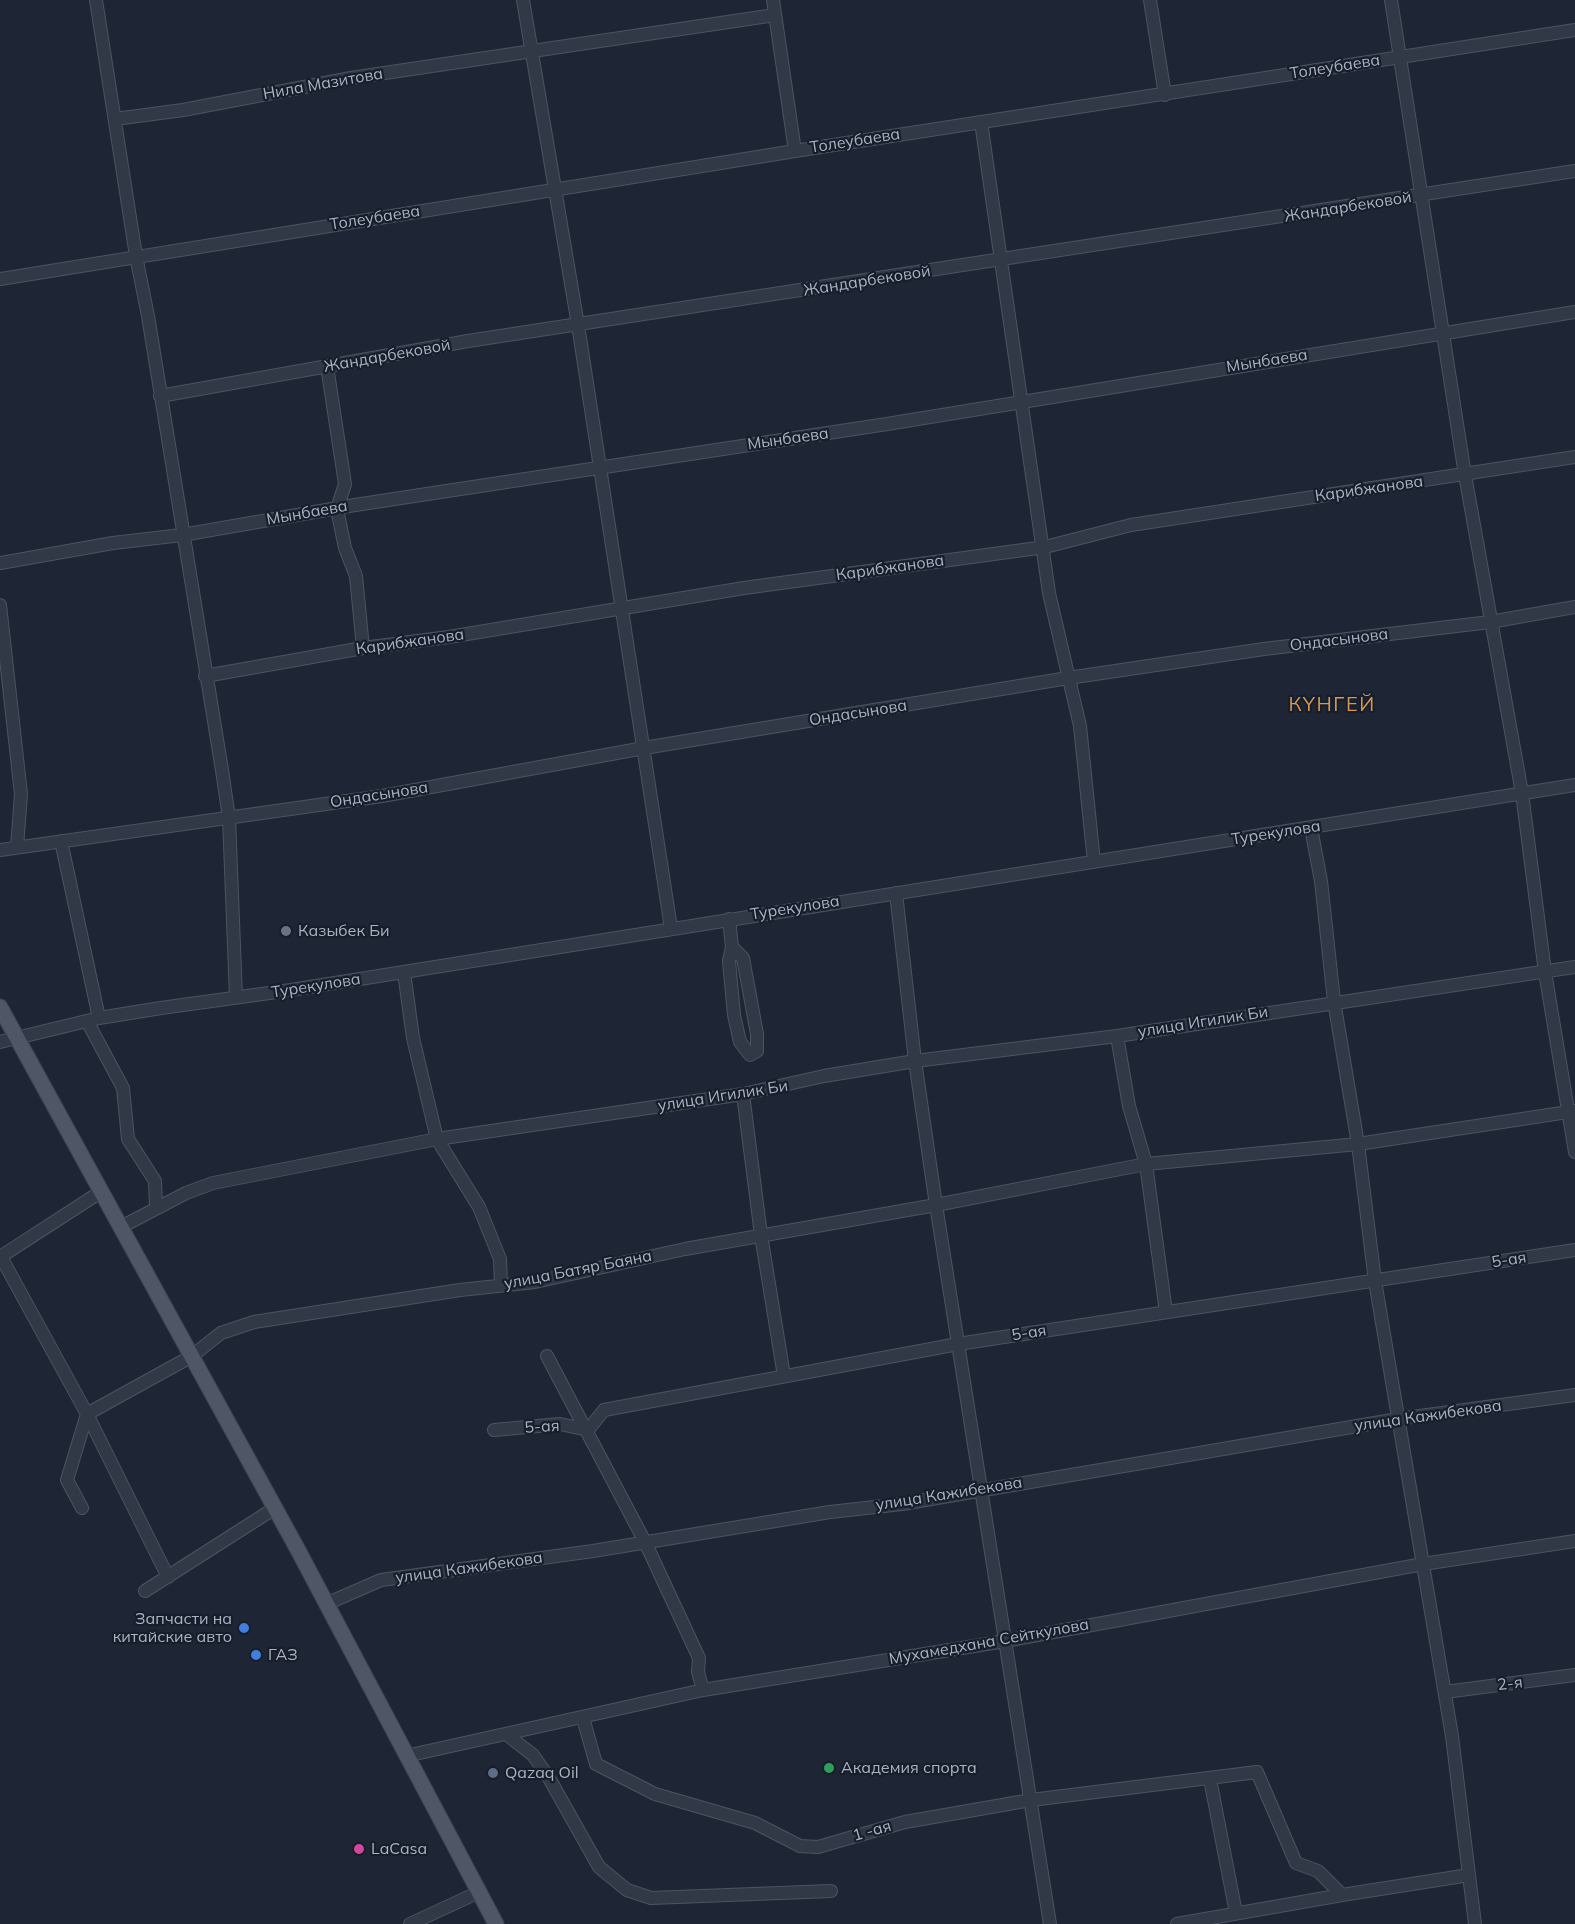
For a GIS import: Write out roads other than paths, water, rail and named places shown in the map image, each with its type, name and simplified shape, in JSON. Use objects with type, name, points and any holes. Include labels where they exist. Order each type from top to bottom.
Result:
[{"type":"main road","points":[[0,1006],[275,1508],[496,1924]]},
{"type":"street","points":[[96,0],[229,818],[236,997]]},
{"type":"street","points":[[523,0],[578,325],[671,928]]},
{"type":"street","points":[[773,0],[795,151]]},
{"type":"street","points":[[1150,0],[1165,95]]},
{"type":"street","points":[[1391,0],[1465,475],[1522,793],[1545,972],[1572,1112],[1575,1152]]},
{"type":"street","name":"Нила Мазитова","points":[[115,119],[183,110],[351,78],[776,15]]},
{"type":"street","name":"Толеубаева","points":[[0,279],[795,151],[1575,30]]},
{"type":"street","points":[[981,122],[1020,401],[1045,547],[1049,593],[1080,726],[1094,862]]},
{"type":"street","name":"Жандарбековой","points":[[160,396],[578,325],[1575,171]]},
{"type":"street","name":"Мынбаева","points":[[0,563],[112,543],[182,535],[599,467],[887,424],[1575,312]]},
{"type":"street","points":[[327,366],[345,484],[337,509],[345,548],[356,576],[363,648]]},
{"type":"street","name":"Карибжанова","points":[[205,676],[363,648],[449,638],[744,588],[1045,547],[1131,525],[1575,457]]},
{"type":"street","points":[[0,604],[21,794],[17,847]]},
{"type":"street","name":"Ондасынова","points":[[0,850],[382,796],[644,748],[1068,678],[1264,649],[1490,622],[1575,606]]},
{"type":"street","name":"Турекулова","points":[[0,1042],[93,1020],[1575,785]]},
{"type":"street","points":[[1311,828],[1322,881],[1334,1002],[1358,1144],[1375,1281],[1444,1692],[1475,1924]]},
{"type":"street","points":[[62,841],[93,1020],[123,1088],[128,1139],[155,1181],[156,1207]]},
{"type":"street","points":[[896,893],[915,1061],[936,1205],[1050,1924]]},
{"type":"street","points":[[729,919],[732,947],[729,961],[734,1015],[740,1042],[750,1055],[757,1051],[757,1034],[743,958],[732,947]]},
{"type":"street","name":"улица Игилик Би","points":[[121,1227],[156,1207],[213,1183],[437,1139],[743,1094],[824,1076],[915,1061],[1117,1036],[1575,967]]},
{"type":"street","points":[[404,972],[413,1038],[437,1139],[479,1207],[500,1259],[501,1286]]},
{"type":"street","points":[[1117,1036],[1129,1106],[1146,1164],[1166,1312]]},
{"type":"street","points":[[743,1094],[761,1235],[784,1376]]},
{"type":"street","name":"улица Батяр Баяна","points":[[87,1414],[192,1356],[221,1333],[254,1322],[534,1282],[685,1249],[936,1205],[1146,1164],[1358,1144],[1572,1112]]},
{"type":"street","points":[[102,1191],[0,1257],[87,1414],[168,1577]]},
{"type":"street","name":"5-ая","points":[[494,1430],[560,1424],[588,1430],[604,1410],[958,1344],[1575,1250]]},
{"type":"street","points":[[547,1356],[645,1542],[699,1658],[698,1672],[703,1690]]},
{"type":"street","name":"улица Кажибекова","points":[[326,1604],[381,1580],[981,1490],[1398,1419],[1575,1395]]},
{"type":"street","points":[[82,1508],[67,1480],[87,1414]]},
{"type":"street","points":[[145,1590],[275,1508]]},
{"type":"street","name":"Мухамедхана Сейткулова","points":[[406,1756],[703,1690],[1005,1641],[1423,1564],[1575,1541]]},
{"type":"street","name":"2-я","points":[[1444,1692],[1575,1675]]},
{"type":"street","name":"1 -ая","points":[[583,1718],[596,1764],[655,1794],[755,1823],[800,1846],[818,1846],[905,1822],[1031,1800],[1257,1772],[1296,1863],[1318,1871],[1342,1895]]},
{"type":"street","points":[[506,1734],[533,1755],[549,1778],[599,1867],[627,1890],[651,1898],[831,1892]]},
{"type":"street","points":[[1210,1779],[1236,1913]]},
{"type":"street","points":[[1177,1924],[1469,1875]]},
{"type":"street","points":[[410,1924],[478,1892]]},
{"type":"place","name":"Казыбек Би","points":[[286,931]]},
{"type":"place","name":"Запчасти на китайские авто","points":[[244,1628]]},
{"type":"place","name":"ГАЗ","points":[[256,1655]]},
{"type":"place","name":"Академия спорта","points":[[829,1768]]},
{"type":"place","name":"Qazaq Oil","points":[[493,1773]]},
{"type":"place","name":"LaCasa","points":[[359,1849]]},
{"type":"district","name":"КҮНГЕЙ","points":[[1332,705]]}]
